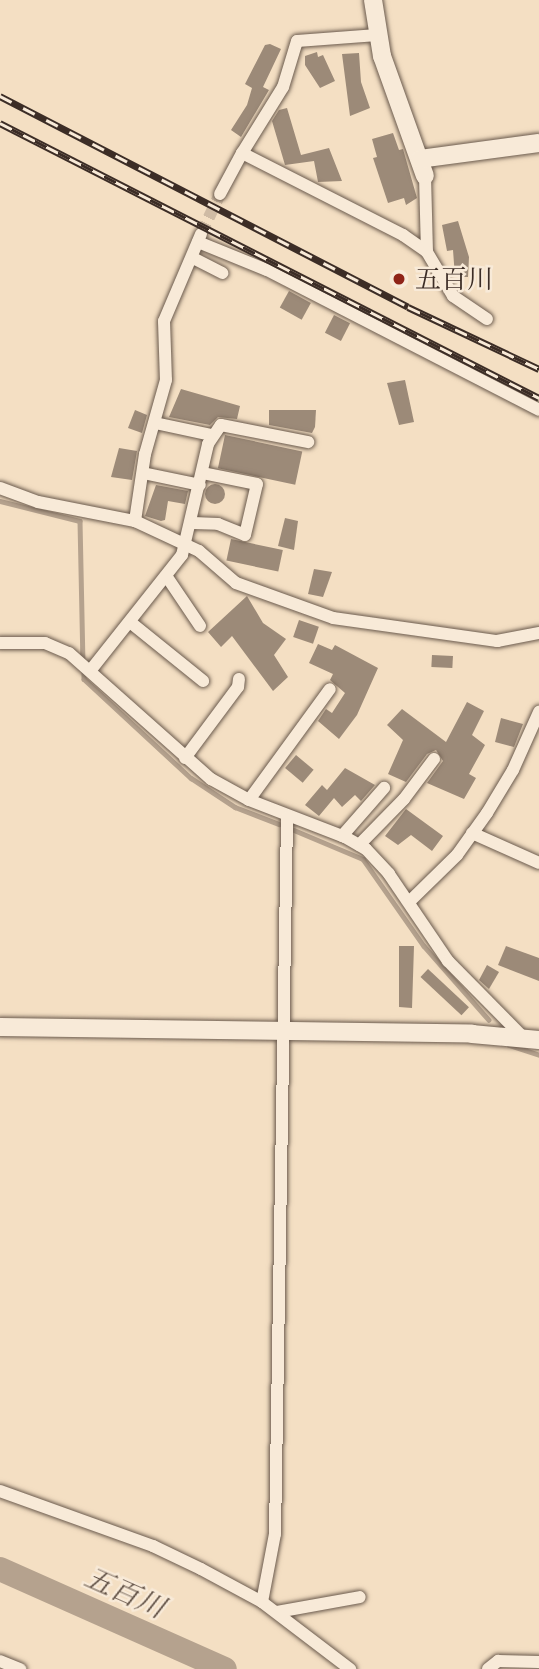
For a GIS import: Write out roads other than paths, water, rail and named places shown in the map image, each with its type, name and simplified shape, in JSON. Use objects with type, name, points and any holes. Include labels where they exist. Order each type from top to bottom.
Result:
[{"type":"street","points":[[373,0],[377,35],[423,168],[427,252]]},
{"type":"street","points":[[220,194],[283,87],[297,41],[377,35]]},
{"type":"street","points":[[423,168],[539,144]]},
{"type":"street","points":[[242,153],[403,235],[427,252],[453,296],[487,319]]},
{"type":"street","points":[[135,521],[143,473],[167,370],[164,321],[200,238],[539,410]]},
{"type":"street","points":[[193,258],[222,273]]},
{"type":"street","points":[[155,423],[211,435]]},
{"type":"street","points":[[89,669],[167,578],[186,545],[211,435],[221,425],[307,442]]},
{"type":"street","points":[[143,473],[257,484],[245,535],[218,524],[193,523]]},
{"type":"street","points":[[0,488],[38,502],[135,521],[186,545],[236,583],[332,618],[469,634],[497,641],[539,633]]},
{"type":"street","points":[[167,578],[200,626]]},
{"type":"street","points":[[130,622],[203,681]]},
{"type":"street","points":[[0,642],[45,643],[69,653],[185,758],[249,800],[359,845],[379,861],[474,993],[531,1039]]},
{"type":"street","points":[[185,758],[238,688],[239,679]]},
{"type":"street","points":[[249,800],[330,689]]},
{"type":"street","points":[[409,902],[472,833],[513,771],[539,712]]},
{"type":"street","points":[[359,845],[404,799],[434,759]]},
{"type":"street","points":[[342,836],[384,788]]},
{"type":"street","points":[[262,1602],[275,1534],[287,817]]},
{"type":"street","points":[[472,833],[539,863]]},
{"type":"street","points":[[0,1027],[284,1030],[531,1039]]},
{"type":"street","points":[[0,1491],[153,1546],[262,1602],[350,1669]]},
{"type":"street","points":[[277,1612],[360,1597]]},
{"type":"street","points":[[0,1661],[20,1669]]},
{"type":"street","points":[[488,1669],[498,1661],[539,1662]]},
{"type":"waterway","points":[[0,501],[80,521],[83,661]]},
{"type":"waterway","points":[[84,669],[84,679],[191,778],[235,807],[279,824]]},
{"type":"waterway","points":[[294,830],[363,859],[424,946],[489,1020]]},
{"type":"waterway","points":[[509,1045],[539,1055]]},
{"type":"waterway","name":"五百川","points":[[0,1569],[225,1669]]},
{"type":"tunnel","points":[[201,234],[220,194]]},
{"type":"railway","points":[[0,96],[408,307],[539,369]]},
{"type":"railway","points":[[0,123],[539,398]]},
{"type":"place","name":"五百川","points":[[399,279]]}]
